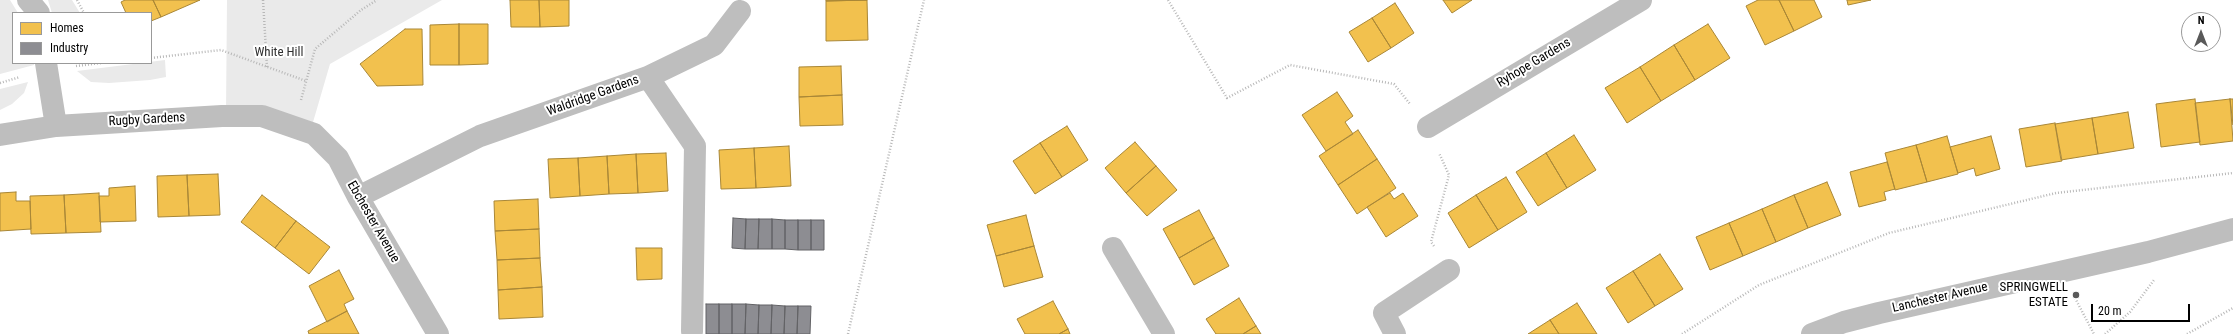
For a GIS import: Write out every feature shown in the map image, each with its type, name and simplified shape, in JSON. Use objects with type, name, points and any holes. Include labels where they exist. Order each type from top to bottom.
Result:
[{"type":"street","points":[[28,0],[37,12]]},
{"type":"street","name":"Ryhope Gardens","points":[[1428,127],[1641,0]]},
{"type":"street","points":[[648,77],[714,45],[740,11]]},
{"type":"street","points":[[46,64],[56,126]]},
{"type":"street","name":"Waldridge Gardens","points":[[358,197],[480,136],[648,77],[695,146],[692,332]]},
{"type":"street","name":"Rugby Gardens","points":[[0,135],[56,126],[222,116],[262,116],[293,125]]},
{"type":"street","name":"Ebchester Avenue","points":[[293,125],[314,134],[338,158],[358,197],[438,334]]},
{"type":"street","name":"Lanchester Avenue","points":[[1812,334],[1844,322],[1879,313],[2168,247],[2233,229]]},
{"type":"street","points":[[1114,248],[1164,334]]},
{"type":"street","points":[[1395,334],[1384,313],[1449,270]]},
{"type":"path","points":[[77,0],[83,12]]},
{"type":"path","points":[[263,0],[267,67]]},
{"type":"path","points":[[293,125],[315,49],[361,10],[377,0]]},
{"type":"path","points":[[848,334],[924,0]]},
{"type":"path","points":[[1168,0],[1227,98],[1290,65],[1394,84],[1428,127],[1449,175],[1431,242],[1449,270]]},
{"type":"path","points":[[152,58],[221,50],[306,81]]},
{"type":"path","points":[[1682,334],[1759,285],[1889,233],[2056,192],[2233,173]]},
{"type":"path","points":[[2105,334],[2130,312],[2154,280],[2168,247]]},
{"type":"path","points":[[2062,271],[2094,334]]},
{"type":"path","points":[[2187,334],[2233,308]]},
{"type":"green space","points":[[0,0],[10,0],[17,12],[12,12],[12,64],[34,65],[0,74]]},
{"type":"green space","points":[[48,0],[72,0],[79,12],[52,12]]},
{"type":"green space","name":"White Hill","points":[[227,0],[442,0],[330,64],[311,129],[226,112]]},
{"type":"green space","points":[[165,60],[166,77],[150,80],[109,83],[91,82],[77,71],[133,64],[152,64],[152,62]]},
{"type":"green space","points":[[28,82],[24,93],[12,104],[0,110],[0,89]]},
{"type":"building: Homes","points":[[125,0],[153,0],[161,17],[152,21],[152,12],[126,12],[121,2]]},
{"type":"building: Homes","points":[[153,0],[200,0],[161,17]]},
{"type":"building: Homes","points":[[510,0],[539,0],[540,27],[511,27]]},
{"type":"building: Homes","points":[[539,0],[569,0],[569,26],[540,27]]},
{"type":"building: Homes","points":[[826,0],[867,0],[826,1]]},
{"type":"building: Homes","points":[[867,0],[868,40],[826,41],[826,1]]},
{"type":"building: Homes","points":[[1443,0],[1472,0],[1452,13]]},
{"type":"building: Homes","points":[[1758,0],[1779,0],[1794,31],[1765,45],[1746,6]]},
{"type":"building: Homes","points":[[1779,0],[1814,0],[1822,17],[1794,31]]},
{"type":"building: Homes","points":[[1847,0],[1871,0],[1848,5]]},
{"type":"building: Homes","points":[[1395,3],[1414,33],[1391,48],[1372,18]]},
{"type":"building: Homes","points":[[1372,18],[1391,48],[1368,62],[1349,32]]},
{"type":"building: Homes","points":[[459,24],[488,24],[488,64],[459,65]]},
{"type":"building: Homes","points":[[459,24],[459,65],[430,65],[430,25]]},
{"type":"building: Homes","points":[[1708,24],[1730,58],[1695,80],[1674,45]]},
{"type":"building: Homes","points":[[405,29],[422,29],[423,85],[377,86],[360,64]]},
{"type":"building: Homes","points":[[1674,45],[1695,80],[1661,101],[1640,67]]},
{"type":"building: Homes","points":[[841,66],[842,95],[799,97],[799,67]]},
{"type":"building: Homes","points":[[1640,67],[1661,101],[1627,123],[1605,88]]},
{"type":"building: Homes","points":[[1337,92],[1353,116],[1345,122],[1353,134],[1326,151],[1302,115]]},
{"type":"building: Homes","points":[[842,95],[843,125],[800,126],[799,97]]},
{"type":"building: Homes","points":[[2195,99],[2200,142],[2161,147],[2156,104]]},
{"type":"building: Homes","points":[[2230,99],[2233,99],[2233,125]]},
{"type":"building: Homes","points":[[2230,99],[2233,141],[2200,145],[2195,103]]},
{"type":"building: Homes","points":[[2128,112],[2134,148],[2098,154],[2092,118]]},
{"type":"building: Homes","points":[[2092,118],[2098,154],[2061,160],[2055,124]]},
{"type":"building: Homes","points":[[2055,123],[2062,161],[2026,167],[2019,129]]},
{"type":"building: Homes","points":[[1067,126],[1088,160],[1062,177],[1040,143]]},
{"type":"building: Homes","points":[[1358,130],[1377,159],[1338,185],[1319,156]]},
{"type":"building: Homes","points":[[1574,135],[1596,170],[1567,188],[1546,153]]},
{"type":"building: Homes","points":[[1947,136],[1958,174],[1927,182],[1916,145]]},
{"type":"building: Homes","points":[[1991,136],[2000,169],[1976,176],[1974,168],[1958,173],[1950,147]]},
{"type":"building: Homes","points":[[1135,142],[1156,166],[1126,193],[1105,168]]},
{"type":"building: Homes","points":[[1040,143],[1062,177],[1035,194],[1013,161]]},
{"type":"building: Homes","points":[[1916,145],[1927,182],[1895,190],[1885,153]]},
{"type":"building: Homes","points":[[789,146],[791,186],[756,188],[754,148]]},
{"type":"building: Homes","points":[[754,148],[756,188],[721,189],[719,150]]},
{"type":"building: Homes","points":[[666,153],[668,191],[638,193],[636,154]]},
{"type":"building: Homes","points":[[1546,153],[1567,188],[1538,206],[1516,172]]},
{"type":"building: Homes","points":[[636,154],[638,193],[609,194],[607,156]]},
{"type":"building: Homes","points":[[607,156],[609,194],[580,196],[578,158]]},
{"type":"building: Homes","points":[[578,158],[580,196],[550,198],[548,159]]},
{"type":"building: Homes","points":[[1377,159],[1396,188],[1357,214],[1338,185]]},
{"type":"building: Homes","points":[[1887,162],[1895,189],[1884,192],[1886,200],[1859,207],[1850,172]]},
{"type":"building: Homes","points":[[1156,166],[1177,190],[1147,216],[1126,193]]},
{"type":"building: Homes","points":[[218,174],[220,215],[189,216],[187,175]]},
{"type":"building: Homes","points":[[187,175],[189,216],[158,217],[157,176]]},
{"type":"building: Homes","points":[[1506,177],[1527,212],[1498,230],[1476,195]]},
{"type":"building: Homes","points":[[1827,182],[1841,215],[1808,228],[1794,195]]},
{"type":"building: Homes","points":[[135,186],[136,221],[100,222],[99,196],[109,196],[109,188]]},
{"type":"building: Homes","points":[[16,192],[16,201],[30,201],[31,229],[0,231],[0,193]]},
{"type":"building: Homes","points":[[99,193],[101,232],[66,233],[64,195]]},
{"type":"building: Homes","points":[[1390,193],[1394,199],[1403,193],[1418,216],[1386,237],[1367,207]]},
{"type":"building: Homes","points":[[64,195],[66,233],[31,234],[30,196]]},
{"type":"building: Homes","points":[[262,195],[296,221],[275,248],[241,222]]},
{"type":"building: Homes","points":[[1476,195],[1498,230],[1469,248],[1448,213]]},
{"type":"building: Homes","points":[[1794,195],[1808,228],[1776,242],[1762,209]]},
{"type":"building: Homes","points":[[538,199],[539,229],[495,231],[494,201]]},
{"type":"building: Homes","points":[[1762,209],[1776,242],[1743,256],[1729,223]]},
{"type":"building: Homes","points":[[1199,210],[1214,238],[1179,258],[1163,229]]},
{"type":"building: Homes","points":[[1026,215],[1034,246],[996,256],[987,225]]},
{"type":"building: Homes","points":[[296,221],[330,247],[309,274],[275,248]]},
{"type":"building: Homes","points":[[1729,223],[1743,256],[1710,270],[1696,237]]},
{"type":"building: Homes","points":[[539,229],[540,258],[497,260],[495,231]]},
{"type":"building: Homes","points":[[1214,238],[1229,266],[1194,285],[1179,258]]},
{"type":"building: Homes","points":[[1034,246],[1043,277],[1004,287],[996,256]]},
{"type":"building: Homes","points":[[636,248],[662,248],[662,279],[637,280]]},
{"type":"building: Homes","points":[[1660,254],[1683,289],[1655,306],[1633,271]]},
{"type":"building: Homes","points":[[540,258],[542,287],[498,290],[497,260]]},
{"type":"building: Homes","points":[[339,270],[354,299],[344,304],[347,311],[327,322],[309,286]]},
{"type":"building: Homes","points":[[1633,271],[1655,306],[1628,323],[1606,288]]},
{"type":"building: Homes","points":[[542,287],[543,317],[499,319],[498,290]]},
{"type":"building: Homes","points":[[1239,298],[1256,326],[1243,334],[1216,334],[1206,319]]},
{"type":"building: Homes","points":[[1053,301],[1068,329],[1059,334],[1025,334],[1017,319]]},
{"type":"building: Homes","points":[[1577,303],[1597,334],[1559,334],[1550,320]]},
{"type":"building: Homes","points":[[347,311],[359,334],[309,334],[308,331]]},
{"type":"building: Homes","points":[[1550,320],[1559,334],[1528,334]]},
{"type":"building: Homes","points":[[1256,326],[1261,334],[1243,334]]},
{"type":"building: Homes","points":[[1068,329],[1070,334],[1059,334]]},
{"type":"building: Industry","points":[[733,218],[746,219],[745,249],[732,248]]},
{"type":"building: Industry","points":[[746,219],[759,219],[758,249],[745,249]]},
{"type":"building: Industry","points":[[759,219],[772,219],[772,249],[758,249]]},
{"type":"building: Industry","points":[[772,219],[785,220],[785,249],[772,249]]},
{"type":"building: Industry","points":[[785,220],[798,220],[798,250],[785,249]]},
{"type":"building: Industry","points":[[798,220],[811,220],[811,250],[798,250]]},
{"type":"building: Industry","points":[[811,220],[824,220],[824,250],[811,250]]},
{"type":"building: Industry","points":[[706,304],[719,304],[719,334],[706,334]]},
{"type":"building: Industry","points":[[719,304],[732,304],[732,334],[719,334]]},
{"type":"building: Industry","points":[[732,304],[746,304],[745,334],[732,334]]},
{"type":"building: Industry","points":[[746,304],[759,305],[758,334],[745,334]]},
{"type":"building: Industry","points":[[759,305],[772,305],[771,334],[758,334]]},
{"type":"building: Industry","points":[[772,305],[785,306],[784,334],[771,334]]},
{"type":"building: Industry","points":[[785,306],[798,306],[797,334],[784,334]]},
{"type":"building: Industry","points":[[798,306],[811,306],[810,334],[797,334]]},
{"type":"place","name":"SPRINGWELL ESTATE","points":[[2076,295]]}]
